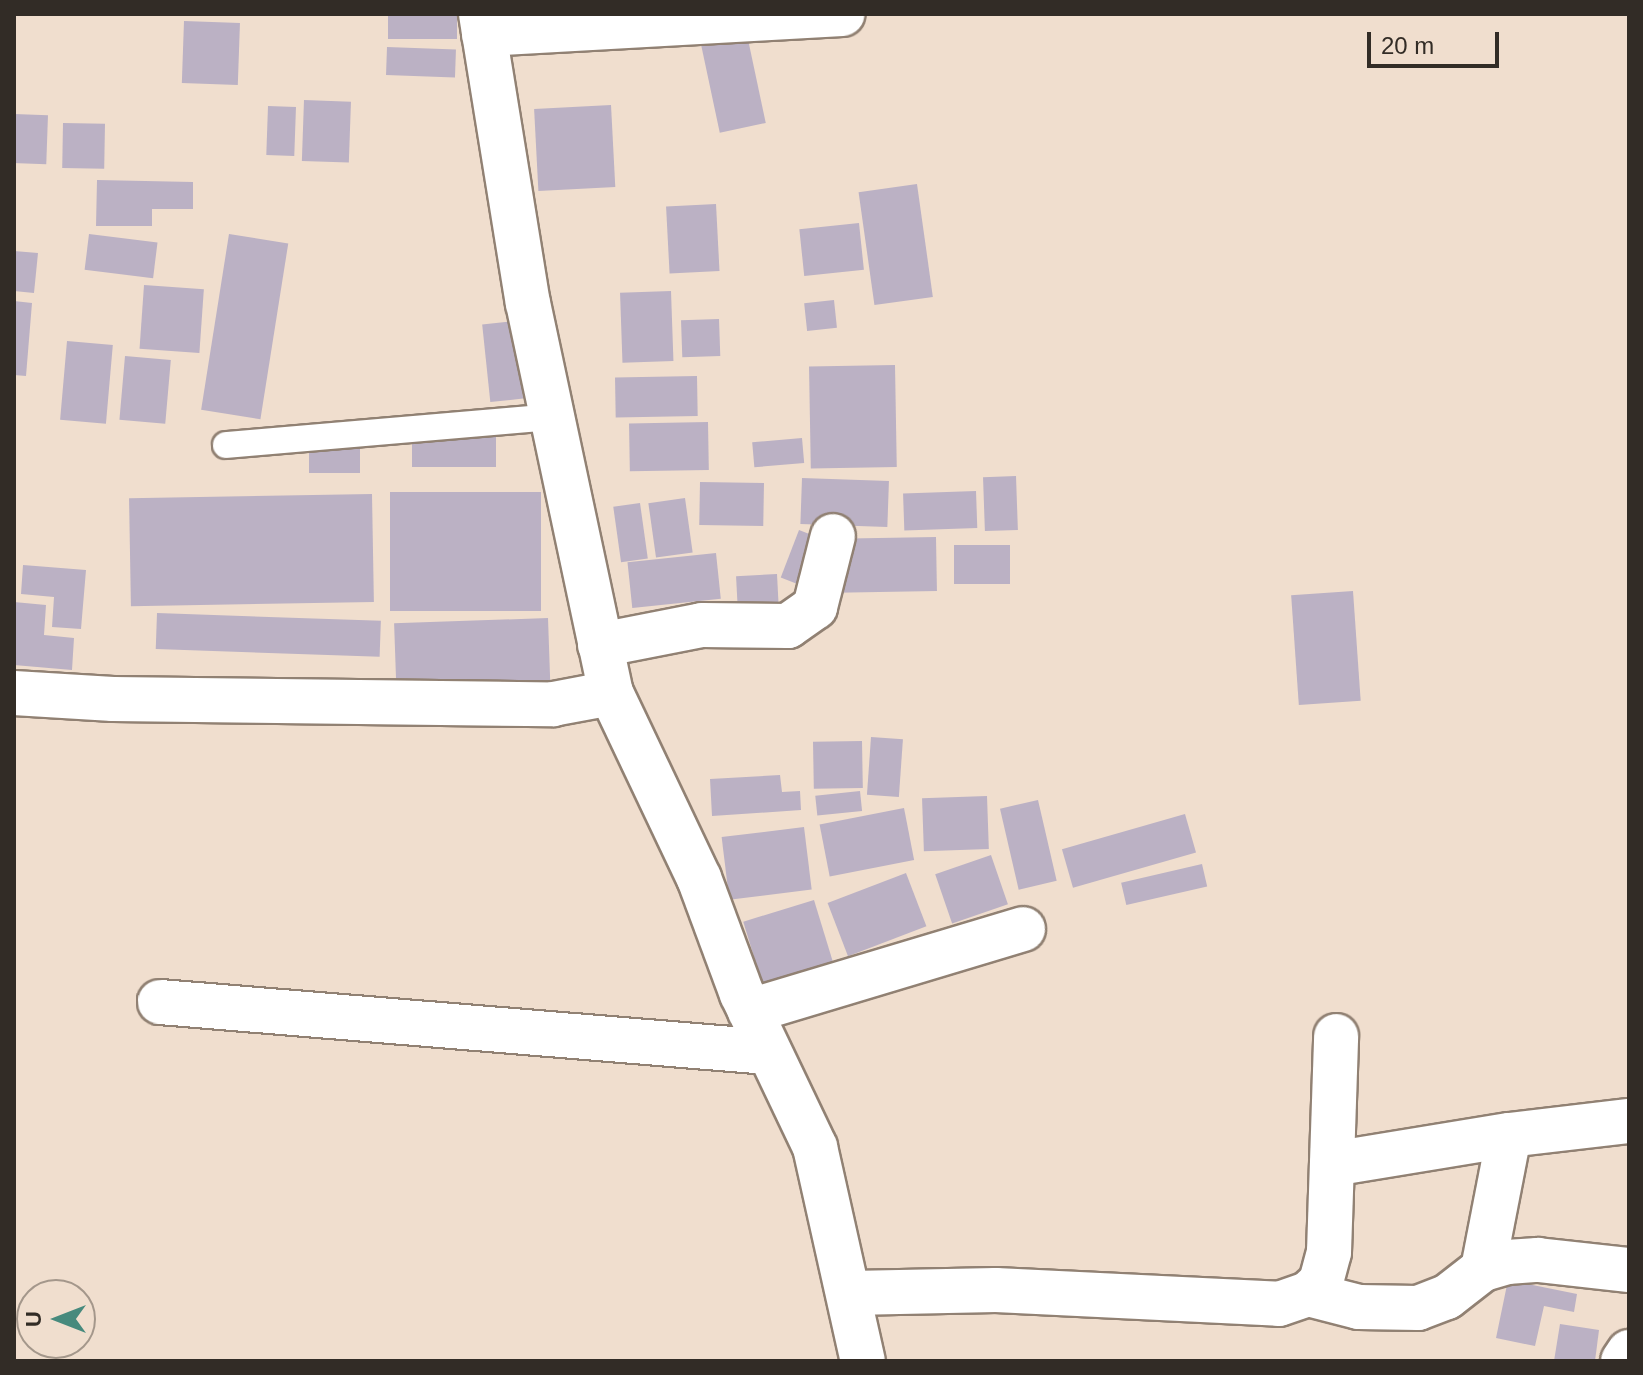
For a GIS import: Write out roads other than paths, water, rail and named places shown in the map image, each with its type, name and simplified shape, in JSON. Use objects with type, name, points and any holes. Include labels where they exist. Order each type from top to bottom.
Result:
[{"type":"street","points":[[842,14],[482,24],[550,417],[611,693],[699,878],[750,1011],[815,1147],[851,1293],[863,1361]]},
{"type":"street","points":[[600,645],[702,625],[788,626],[815,607],[833,536]]},
{"type":"street","points":[[14,693],[113,699],[553,704],[611,693]]},
{"type":"street","points":[[750,1011],[1023,929]]},
{"type":"street","points":[[160,1002],[768,1052]]},
{"type":"street","points":[[851,1293],[996,1290],[1279,1304],[1308,1294],[1321,1282],[1329,1252],[1336,1036]]},
{"type":"street","points":[[1332,1164],[1509,1135],[1629,1121]]},
{"type":"street","points":[[1483,1269],[1509,1135]]},
{"type":"street","points":[[1308,1294],[1359,1307],[1418,1308],[1447,1297],[1483,1269],[1538,1260],[1629,1270]]},
{"type":"street","points":[[1623,1361],[1629,1352]]},
{"type":"lane","points":[[226,445],[550,417]]}]
